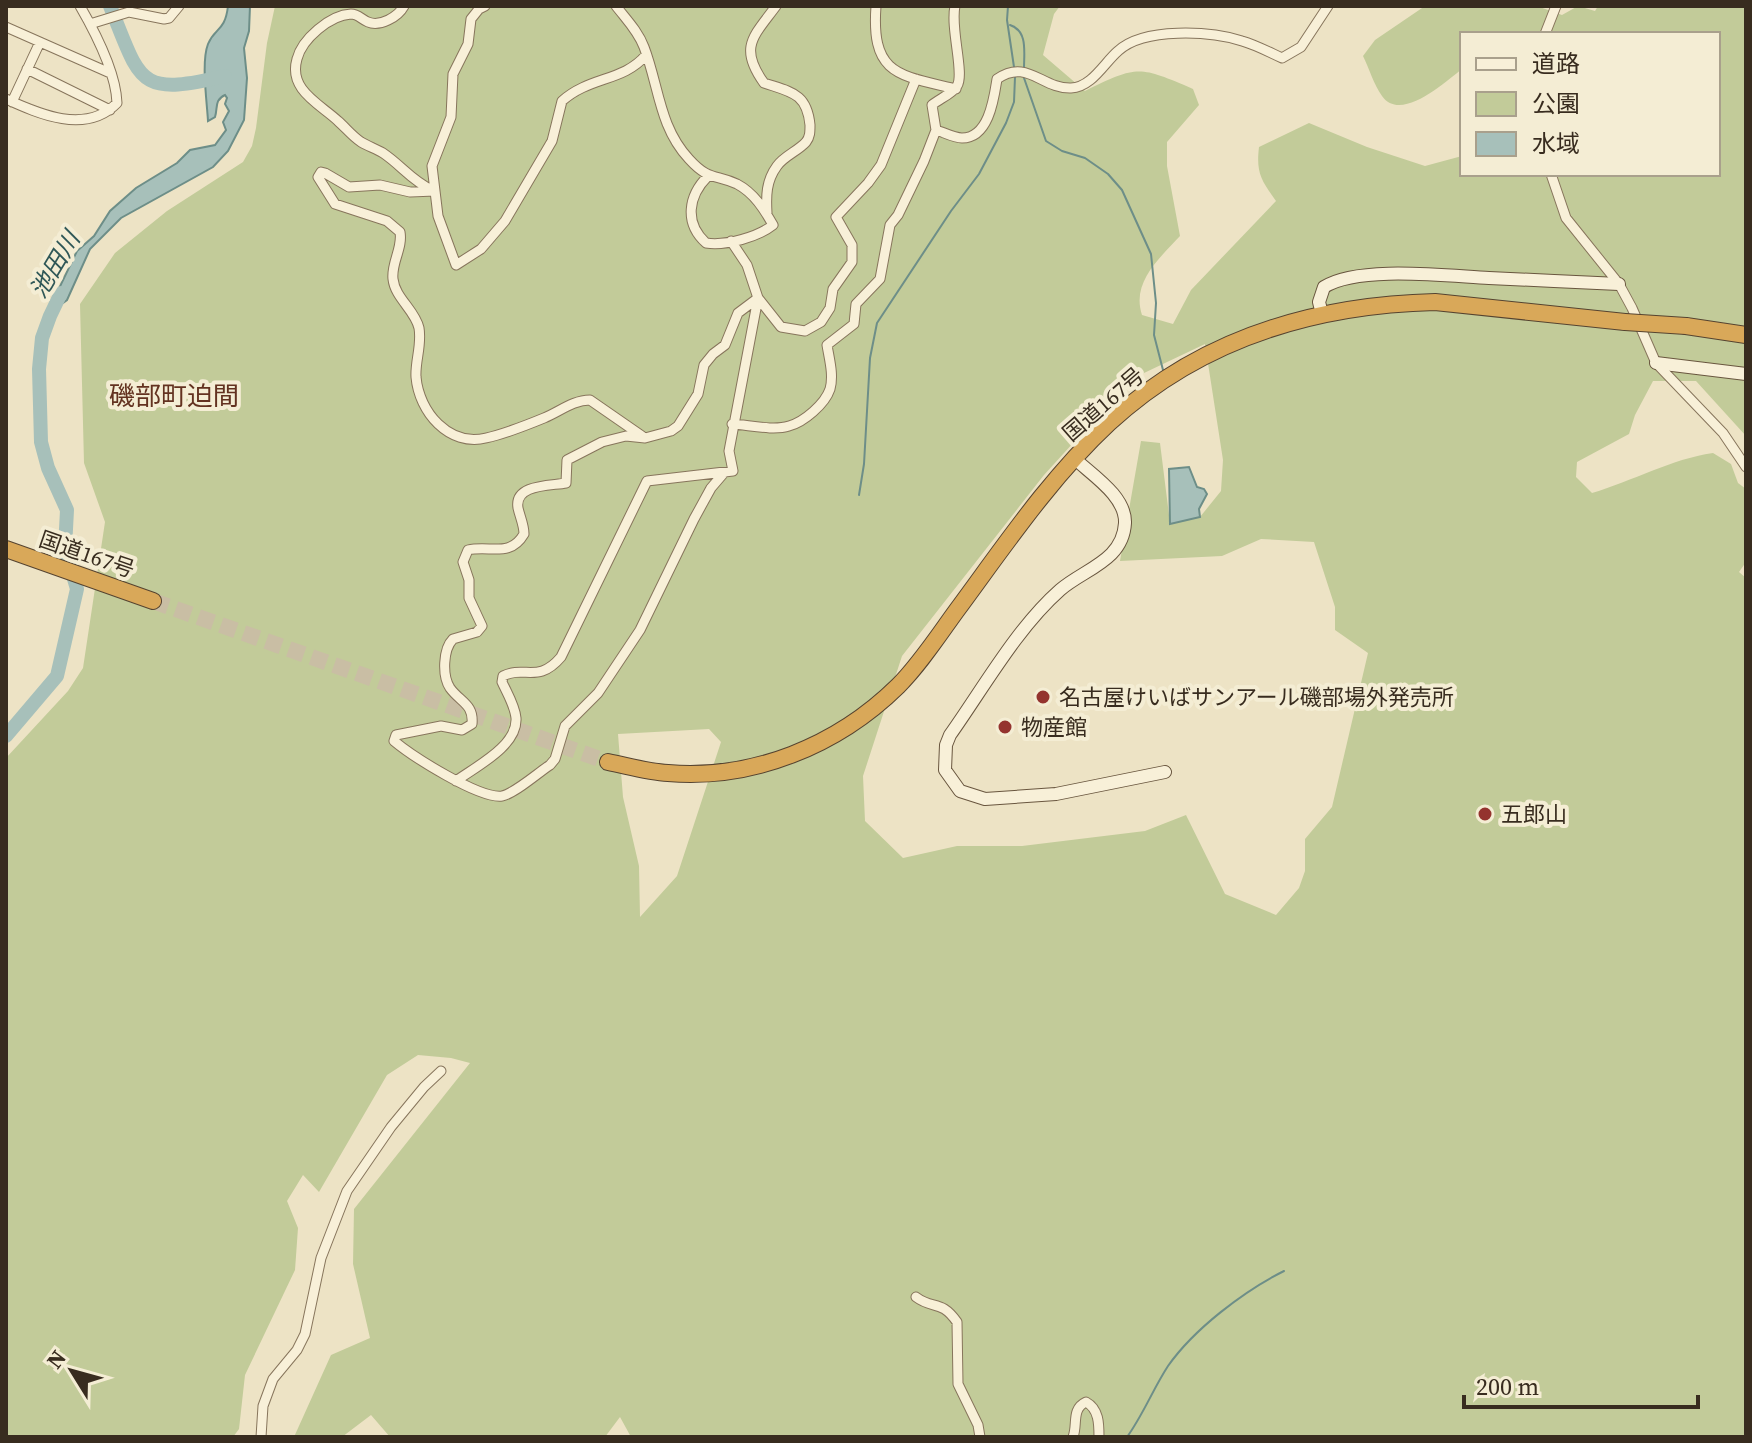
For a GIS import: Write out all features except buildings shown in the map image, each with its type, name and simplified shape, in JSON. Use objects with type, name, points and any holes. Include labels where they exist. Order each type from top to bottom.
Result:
[{"type":"highway","name":"国道167号","points":[[608,762],[667,773],[727,772],[791,755],[848,727],[883,700],[916,665],[1044,493],[1110,422],[1155,385],[1203,355],[1263,330],[1322,314],[1376,305],[1435,302],[1686,326],[1746,335]]},
{"type":"highway","name":"国道167号","points":[[6,549],[147,598]]},
{"type":"street","points":[[40,42],[9,100],[44,117],[64,120],[90,118],[110,110],[117,103],[116,89],[80,6]]},
{"type":"street","points":[[90,24],[132,13],[145,6]]},
{"type":"street","points":[[132,13],[164,19],[169,18],[179,6]]},
{"type":"street","points":[[404,6],[399,14],[385,21],[373,23],[352,14],[319,28],[299,51],[295,73],[299,85],[311,100],[350,133],[383,153],[418,183],[435,191]]},
{"type":"street","points":[[485,6],[471,19],[468,44],[453,74],[451,117],[432,166],[438,216],[455,264],[460,264],[481,249],[512,210],[552,141],[562,101],[593,81],[630,70],[646,55]]},
{"type":"street","points":[[616,6],[636,31],[667,126],[682,150],[708,176],[736,183],[756,198],[773,225],[766,231],[731,241],[706,243],[692,223],[691,204],[708,176]]},
{"type":"street","points":[[767,213],[766,187],[778,165],[809,139],[810,133],[809,114],[804,101],[791,92],[764,83],[751,61],[750,47],[754,34],[776,6]]},
{"type":"street","points":[[876,6],[877,42],[886,64],[897,73],[956,89]]},
{"type":"street","points":[[732,424],[787,427],[803,420],[817,408],[830,390],[827,345],[854,324],[856,304],[880,279],[890,225],[898,215],[936,130],[932,105],[956,89],[961,77],[953,38],[955,6]]},
{"type":"street","points":[[936,130],[962,138],[974,134],[990,113],[997,79],[1007,72],[1029,72],[1048,84],[1072,88],[1086,84],[1130,41],[1147,36],[1227,37],[1282,58],[1301,47],[1328,6]]},
{"type":"street","points":[[1546,32],[1556,6]]},
{"type":"street","points":[[6,27],[110,73]]},
{"type":"street","points":[[27,69],[110,110]]},
{"type":"street","points":[[731,241],[747,265],[758,298],[781,327],[805,331],[821,322],[830,308],[833,289],[852,262],[852,245],[836,217],[881,165],[916,79]]},
{"type":"street","points":[[435,191],[410,192],[380,185],[349,187],[325,173],[321,172],[318,177],[335,204],[387,221],[400,232],[401,244],[393,263],[392,277],[419,327],[418,388],[432,417],[454,436],[479,439],[544,418],[577,402],[590,400],[645,438]]},
{"type":"street","points":[[1552,176],[1566,218],[1619,284],[1656,363],[1723,433],[1746,467]]},
{"type":"street","points":[[1322,314],[1319,302],[1324,287],[1342,280],[1373,275],[1619,284]]},
{"type":"street","points":[[456,781],[512,736],[516,718],[502,682],[503,676],[508,673],[540,673],[561,657],[647,481],[723,474],[734,469],[729,451],[732,424],[758,298]]},
{"type":"street","points":[[723,474],[711,488],[694,519],[640,630],[598,693],[560,733],[555,759],[503,796],[467,787],[397,744],[393,738],[396,735],[441,726],[466,729],[472,724],[469,707],[447,681],[445,652],[453,639],[477,632],[482,626],[469,598],[469,580],[463,562],[466,554],[471,549],[499,551],[515,546],[524,534],[517,502],[519,495],[525,490],[566,483],[567,460],[574,455],[612,438],[645,438],[678,426],[698,394],[704,365],[725,345],[738,313],[758,298]]},
{"type":"street","points":[[1656,363],[1746,374]]},
{"type":"street","points":[[1074,458],[1122,505],[1125,518],[1122,541],[1115,552],[1063,587],[1034,616],[950,735],[946,745],[945,770],[960,791],[985,799],[1056,794],[1165,772]]},
{"type":"street","points":[[261,1437],[263,1406],[273,1379],[297,1350],[305,1334],[321,1258],[347,1191],[391,1127],[441,1071]]},
{"type":"street","points":[[916,1297],[922,1302],[941,1305],[957,1322],[958,1384],[978,1425],[980,1437]]},
{"type":"street","points":[[1073,1437],[1076,1412],[1086,1402],[1097,1414],[1099,1437]]},
{"type":"green space","points":[[275,6],[1060,6],[1054,14],[1043,55],[1085,91],[1117,76],[1149,73],[1193,89],[1199,105],[1167,142],[1167,166],[1180,236],[1149,271],[1140,292],[1142,315],[1173,324],[1191,290],[1276,201],[1261,176],[1259,147],[1309,123],[1425,166],[1460,157],[1460,176],[1720,176],[1720,32],[1460,32],[1460,70],[1423,98],[1400,105],[1390,103],[1379,92],[1363,56],[1375,40],[1425,6],[1537,6],[1562,15],[1578,6],[1595,11],[1598,6],[1746,6],[1746,436],[1696,381],[1653,381],[1629,434],[1577,462],[1576,477],[1592,493],[1682,460],[1713,453],[1731,464],[1738,483],[1746,489],[1746,562],[1739,572],[1746,578],[1746,1437],[631,1437],[620,1417],[605,1437],[390,1437],[371,1415],[342,1437],[294,1437],[331,1355],[370,1338],[353,1264],[354,1209],[470,1063],[418,1055],[387,1075],[319,1192],[303,1175],[287,1201],[298,1228],[295,1270],[245,1375],[239,1429],[233,1437],[6,1437],[6,758],[68,691],[83,668],[105,522],[84,463],[80,304],[115,253],[167,211],[243,162],[252,146]],"holes":[[[1205,344],[1223,460],[1221,491],[1200,517],[1170,523],[1160,443],[1141,441],[1120,561],[1222,556],[1261,539],[1314,542],[1335,607],[1335,630],[1368,653],[1332,807],[1305,839],[1305,871],[1299,888],[1276,915],[1225,894],[1186,815],[1145,831],[1022,846],[957,846],[903,858],[865,821],[863,776],[902,656],[1044,475],[1124,387],[1144,373]],[[709,729],[721,742],[677,876],[640,917],[639,866],[623,797],[618,734]]]},
{"type":"water","points":[[228,6],[250,6],[249,31],[244,48],[247,78],[244,120],[228,151],[213,167],[121,218],[90,249],[67,300],[56,308],[51,305],[77,251],[94,236],[110,211],[136,188],[177,163],[190,150],[215,145],[226,130],[223,122],[229,111],[225,95],[218,102],[215,117],[208,121],[205,71],[208,44],[225,21]]},
{"type":"water","points":[[1189,467],[1197,487],[1207,494],[1199,509],[1200,517],[1170,524],[1169,469]]},
{"type":"waterway","points":[[110,6],[129,52],[146,77],[158,83],[174,85],[225,76]]},
{"type":"waterway","points":[[1008,6],[1014,67]]},
{"type":"waterway","points":[[1010,25],[1022,37],[1024,68]]},
{"type":"waterway","points":[[859,495],[864,464],[870,358],[877,323],[979,174],[1014,102],[1015,77]]},
{"type":"waterway","points":[[1024,78],[1046,141],[1062,151],[1085,158],[1108,174],[1122,190],[1151,254],[1156,303],[1154,335],[1163,370]]},
{"type":"waterway","name":"池田川","points":[[6,736],[57,676],[77,589],[65,548],[67,510],[48,468],[41,442],[39,369],[42,338],[61,293]]},
{"type":"waterway","points":[[1127,1437],[1168,1366],[1191,1338],[1237,1300],[1284,1271]]},
{"type":"tunnel","points":[[153,601],[608,762]]},
{"type":"place","name":"名古屋けいばサンアール磯部場外発売所","points":[[1043,697]]},
{"type":"place","name":"物産館","points":[[1005,727]]},
{"type":"place","name":"五郎山","points":[[1485,814]]},
{"type":"district","name":"磯部町迫間","points":[[174,396]]}]
